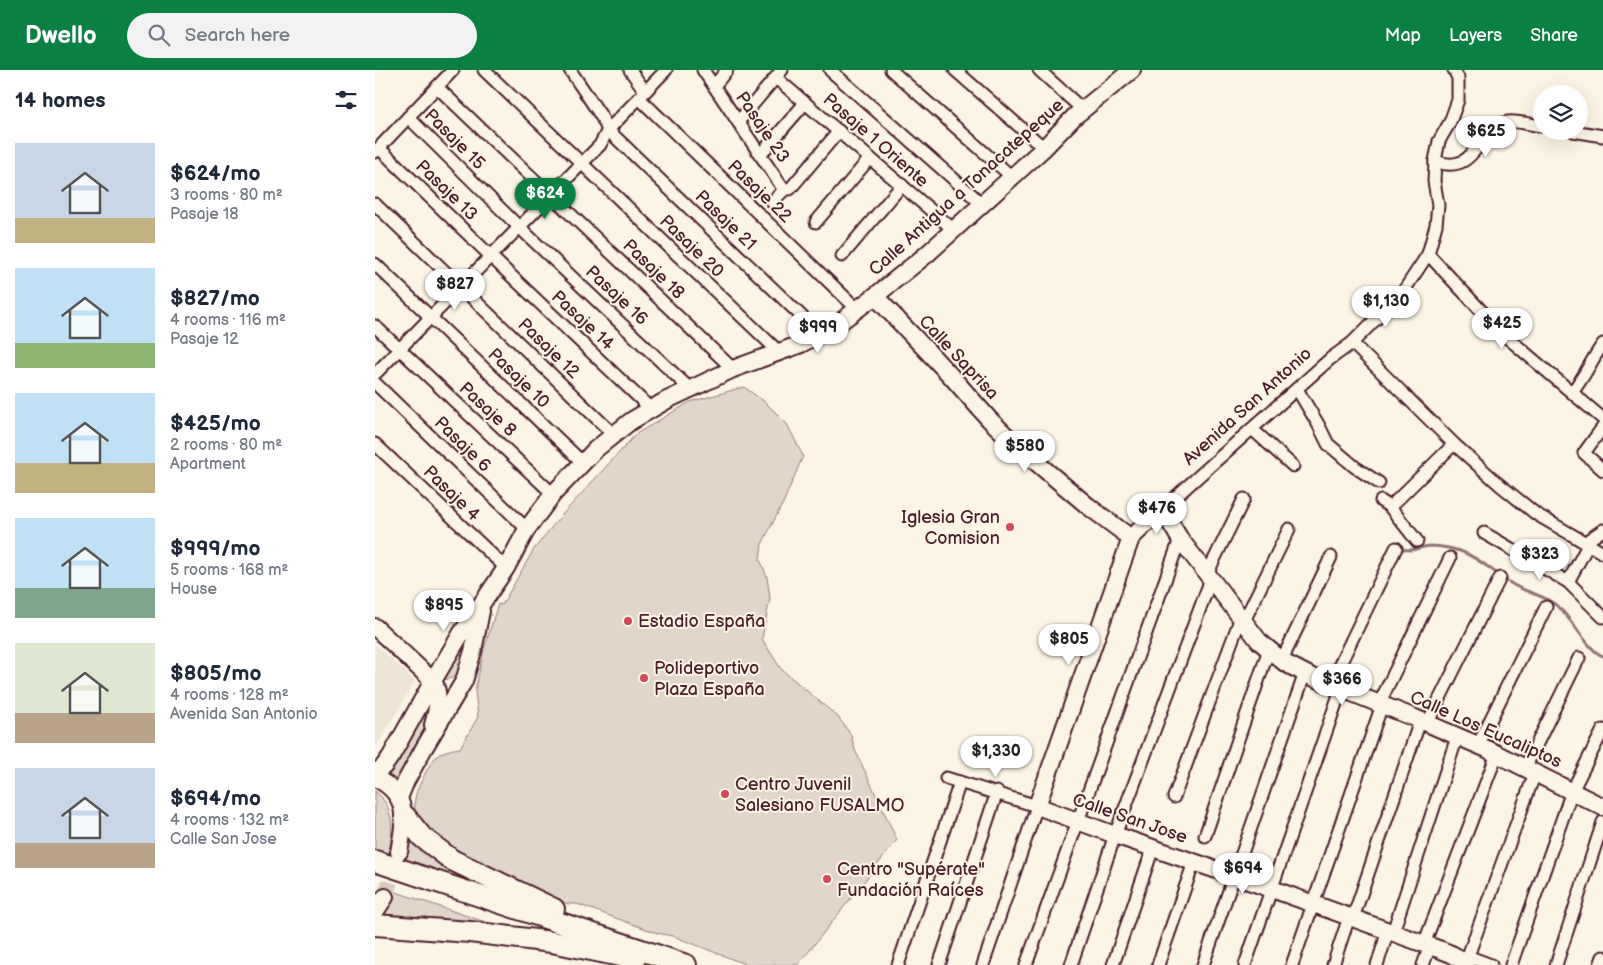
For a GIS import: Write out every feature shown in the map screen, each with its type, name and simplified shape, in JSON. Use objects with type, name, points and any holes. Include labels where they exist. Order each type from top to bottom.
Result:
[{"type":"highway","points":[[402,807],[422,837],[452,860],[573,919],[636,943],[685,965]]},
{"type":"highway","points":[[375,861],[685,965]]},
{"type":"highway","points":[[375,874],[652,963]]},
{"type":"highway","points":[[375,925],[470,932],[552,942],[652,963]]},
{"type":"street","points":[[377,150],[453,70]]},
{"type":"street","name":"Pasaje 20","points":[[484,70],[779,352]]},
{"type":"street","name":"Pasaje 21","points":[[570,70],[601,116],[608,130],[821,335]]},
{"type":"street","name":"Pasaje 22","points":[[630,70],[642,95],[857,309]]},
{"type":"street","points":[[375,374],[600,145],[608,130],[666,70]]},
{"type":"street","name":"Pasaje 23","points":[[703,70],[784,190],[772,202]]},
{"type":"street","points":[[714,86],[727,70]]},
{"type":"street","points":[[829,70],[982,204]]},
{"type":"street","points":[[891,70],[1012,177]]},
{"type":"street","points":[[955,70],[1045,148]]},
{"type":"street","points":[[1039,70],[1083,109]]},
{"type":"street","name":"Avenida San Antonio","points":[[1037,806],[1131,538],[1330,359],[1352,343],[1405,289],[1428,254],[1436,225],[1438,205],[1434,181],[1435,161],[1439,142],[1450,122],[1458,100],[1457,78],[1454,70]]},
{"type":"street","name":"Calle Antigua a Tonacatepeque","points":[[375,773],[384,766],[391,756],[433,681],[506,568],[527,529],[553,494],[613,434],[651,409],[690,389],[733,369],[821,335],[905,273],[1045,148],[1083,109],[1124,73]]},
{"type":"street","points":[[738,122],[779,74]]},
{"type":"street","name":"Pasaje 1 Oriente","points":[[779,74],[805,103],[954,230]]},
{"type":"street","name":"Pasaje 18","points":[[437,87],[733,369]]},
{"type":"street","points":[[760,155],[805,103]]},
{"type":"street","name":"Pasaje 15","points":[[408,117],[519,227]]},
{"type":"street","points":[[1435,161],[1446,165],[1460,163],[1469,157],[1495,127],[1507,122],[1533,125]]},
{"type":"street","points":[[791,189],[839,131]]},
{"type":"street","points":[[1588,134],[1603,136]]},
{"type":"street","name":"Pasaje 13","points":[[377,150],[491,256]]},
{"type":"street","points":[[816,222],[870,158]]},
{"type":"street","points":[[842,256],[902,185]]},
{"type":"street","name":"Pasaje 12","points":[[375,204],[613,434]]},
{"type":"street","name":"Pasaje 16","points":[[519,227],[690,389]]},
{"type":"street","points":[[1428,254],[1502,333],[1603,419]]},
{"type":"street","name":"Pasaje 14","points":[[491,256],[651,409]]},
{"type":"street","name":"Pasaje 10","points":[[375,264],[583,463]]},
{"type":"street","name":"Calle Saprisa","points":[[875,296],[989,419],[1018,447],[1075,496],[1131,538]]},
{"type":"street","name":"Pasaje 8","points":[[375,326],[553,494]]},
{"type":"street","points":[[1352,343],[1454,444],[1500,485],[1536,514],[1603,553]]},
{"type":"street","points":[[1572,392],[1583,380],[1593,358],[1603,344]]},
{"type":"street","name":"Pasaje 6","points":[[375,383],[527,529]]},
{"type":"street","points":[[1297,389],[1328,444],[1355,468],[1379,482]]},
{"type":"street","points":[[1603,427],[1584,453],[1603,470]]},
{"type":"street","points":[[1252,429],[1293,466]]},
{"type":"street","name":"Pasaje 4","points":[[375,444],[506,568]]},
{"type":"street","points":[[1417,541],[1385,504],[1454,444]]},
{"type":"street","points":[[1071,965],[1115,835],[1209,576],[1244,499]]},
{"type":"street","name":"Calle Los Eucaliptos","points":[[1162,509],[1180,539],[1259,641],[1282,660],[1335,687],[1381,704],[1478,745],[1603,807]]},
{"type":"street","points":[[1174,797],[1242,619],[1289,529]]},
{"type":"street","points":[[1568,582],[1586,544],[1603,530]]},
{"type":"street","points":[[1484,533],[1568,582],[1603,617]]},
{"type":"street","points":[[1026,965],[1180,539]]},
{"type":"street","points":[[1245,965],[1272,888],[1335,687],[1396,548]]},
{"type":"street","points":[[1282,660],[1331,557]]},
{"type":"street","points":[[1292,965],[1381,704],[1450,558]]},
{"type":"street","points":[[1333,965],[1424,722],[1500,578]]},
{"type":"street","name":"Calle Antigua a Tonacatepeque","points":[[424,748],[464,681],[469,668],[483,602]]},
{"type":"street","points":[[1478,745],[1545,607]]},
{"type":"street","points":[[375,627],[433,681],[445,683],[458,679],[469,668]]},
{"type":"street","points":[[1205,836],[1269,649]]},
{"type":"street","points":[[1491,965],[1466,962],[1530,770],[1579,658]]},
{"type":"street","points":[[1203,965],[1305,673]]},
{"type":"street","name":"Calle Antigua a Tonacatepeque","points":[[399,852],[402,807],[434,721],[438,693],[433,681]]},
{"type":"street","points":[[1511,965],[1572,790],[1603,730]]},
{"type":"street","points":[[1377,965],[1457,737]]},
{"type":"street","points":[[1423,965],[1427,945],[1497,754]]},
{"type":"street","points":[[375,778],[390,787],[402,807]]},
{"type":"street","name":"Calle San Jose","points":[[946,778],[997,792],[1115,835],[1272,888],[1452,954],[1466,962]]},
{"type":"street","points":[[898,965],[961,782]]},
{"type":"street","points":[[939,965],[997,792]]},
{"type":"street","points":[[983,965],[1037,806]]},
{"type":"street","points":[[1556,965],[1603,822]]},
{"type":"street","points":[[1113,965],[1153,848]]},
{"type":"street","points":[[1158,965],[1193,862]]},
{"type":"street","points":[[375,912],[385,897]]},
{"type":"street","points":[[1600,965],[1603,957]]},
{"type":"shaded area","name":"Polideportivo Plaza España","points":[[744,387],[765,402],[787,424],[803,456],[784,501],[762,544],[760,559],[767,577],[770,598],[762,639],[781,669],[838,717],[851,735],[855,750],[897,840],[798,965],[747,965],[673,936],[657,933],[577,904],[568,904],[508,878],[460,853],[424,826],[415,809],[417,792],[432,762],[445,751],[460,748],[478,717],[475,691],[484,649],[498,604],[502,605],[534,549],[560,517],[636,434],[690,402]]},
{"type":"shaded area","points":[[463,643],[466,647],[460,673],[452,678],[442,680]]},
{"type":"shaded area","points":[[375,644],[415,681],[375,749]]},
{"type":"shaded area","points":[[430,701],[430,716],[396,789],[384,775]]},
{"type":"shaded area","points":[[375,791],[387,805],[390,813],[392,829],[388,856],[375,852]]},
{"type":"shaded area","points":[[408,830],[545,910],[402,865]]},
{"type":"shaded area","points":[[393,891],[527,936],[376,919],[392,900]]},
{"type":"waterway","points":[[1400,548],[1407,550],[1429,546],[1449,548],[1474,558],[1512,584],[1557,606],[1591,647],[1603,656]]},
{"type":"tunnel","points":[[385,897],[398,856]]},
{"type":"place","name":"Iglesia Gran Comision","points":[[1010,527]]},
{"type":"place","name":"Estadio España","points":[[628,621]]},
{"type":"place","name":"Polideportivo Plaza España","points":[[644,678]]},
{"type":"place","name":"Centro Juvenil Salesiano FUSALMO","points":[[725,794]]},
{"type":"place","name":"Centro \"Supérate\" Fundación Raíces","points":[[827,879]]}]
